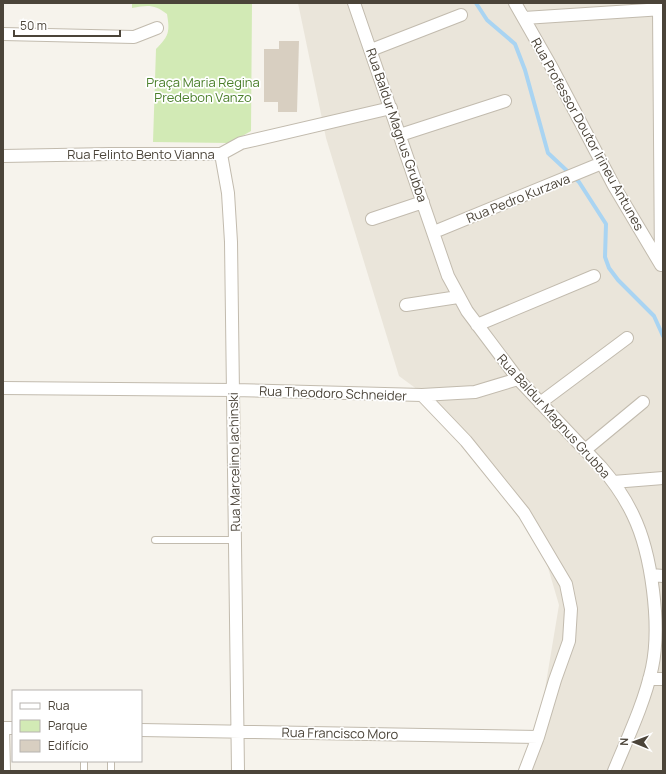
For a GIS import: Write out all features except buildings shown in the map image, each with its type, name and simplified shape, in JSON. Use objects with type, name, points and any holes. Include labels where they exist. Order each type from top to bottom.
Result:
[{"type":"street","name":"Rua Baldur Magnus Grubba","points":[[354,3],[424,202],[448,276],[458,297],[477,325],[518,379],[614,482],[627,503],[636,522],[643,543],[650,575],[655,619],[654,654],[649,679],[636,718],[614,771]]},
{"type":"street","name":"Rua Professor Doutor Irineu Antunes","points":[[515,3],[555,73],[626,207],[662,266]]},
{"type":"street","points":[[524,18],[661,9],[662,266]]},
{"type":"street","points":[[371,50],[460,15]]},
{"type":"street","points":[[3,34],[134,37],[157,28]]},
{"type":"street","points":[[400,135],[505,101]]},
{"type":"street","name":"Rua Felinto Bento Vianna","points":[[3,156],[220,154],[241,143],[391,108]]},
{"type":"street","name":"Rua Marcelino Iachinski","points":[[220,154],[228,193],[230,221],[238,771]]},
{"type":"street","name":"Rua Pedro Kurzava","points":[[434,232],[602,163]]},
{"type":"street","points":[[372,219],[424,202]]},
{"type":"street","points":[[477,325],[594,276]]},
{"type":"street","points":[[406,305],[458,297]]},
{"type":"street","points":[[540,403],[627,338]]},
{"type":"street","name":"Rua Theodoro Schneider","points":[[3,388],[233,390],[422,395],[475,392],[518,379]]},
{"type":"street","points":[[422,395],[466,441],[524,513],[566,584],[571,609],[569,642],[555,680],[538,737],[525,771]]},
{"type":"street","points":[[585,450],[643,402]]},
{"type":"street","points":[[614,482],[663,478]]},
{"type":"street","points":[[650,575],[663,576]]},
{"type":"street","points":[[649,679],[663,679]]},
{"type":"street","name":"Rua Francisco Moro","points":[[142,730],[538,737]]},
{"type":"lane","points":[[155,540],[235,540]]},
{"type":"lane","points":[[6,771],[7,728]]},
{"type":"shaded area","points":[[298,3],[663,3],[663,771],[524,771],[536,743],[559,605],[544,554],[444,409],[399,376],[326,138]]},
{"type":"green space","name":"Praça Maria Regina Predebon Vanzo","points":[[132,3],[252,3],[251,131],[230,143],[153,142],[156,49],[164,41],[168,33],[167,14],[158,8],[151,6],[132,8]]},
{"type":"waterway","points":[[476,3],[487,20],[515,44],[525,70],[548,153],[579,182],[606,224],[605,257],[609,268],[618,280],[654,316],[663,336]]}]
